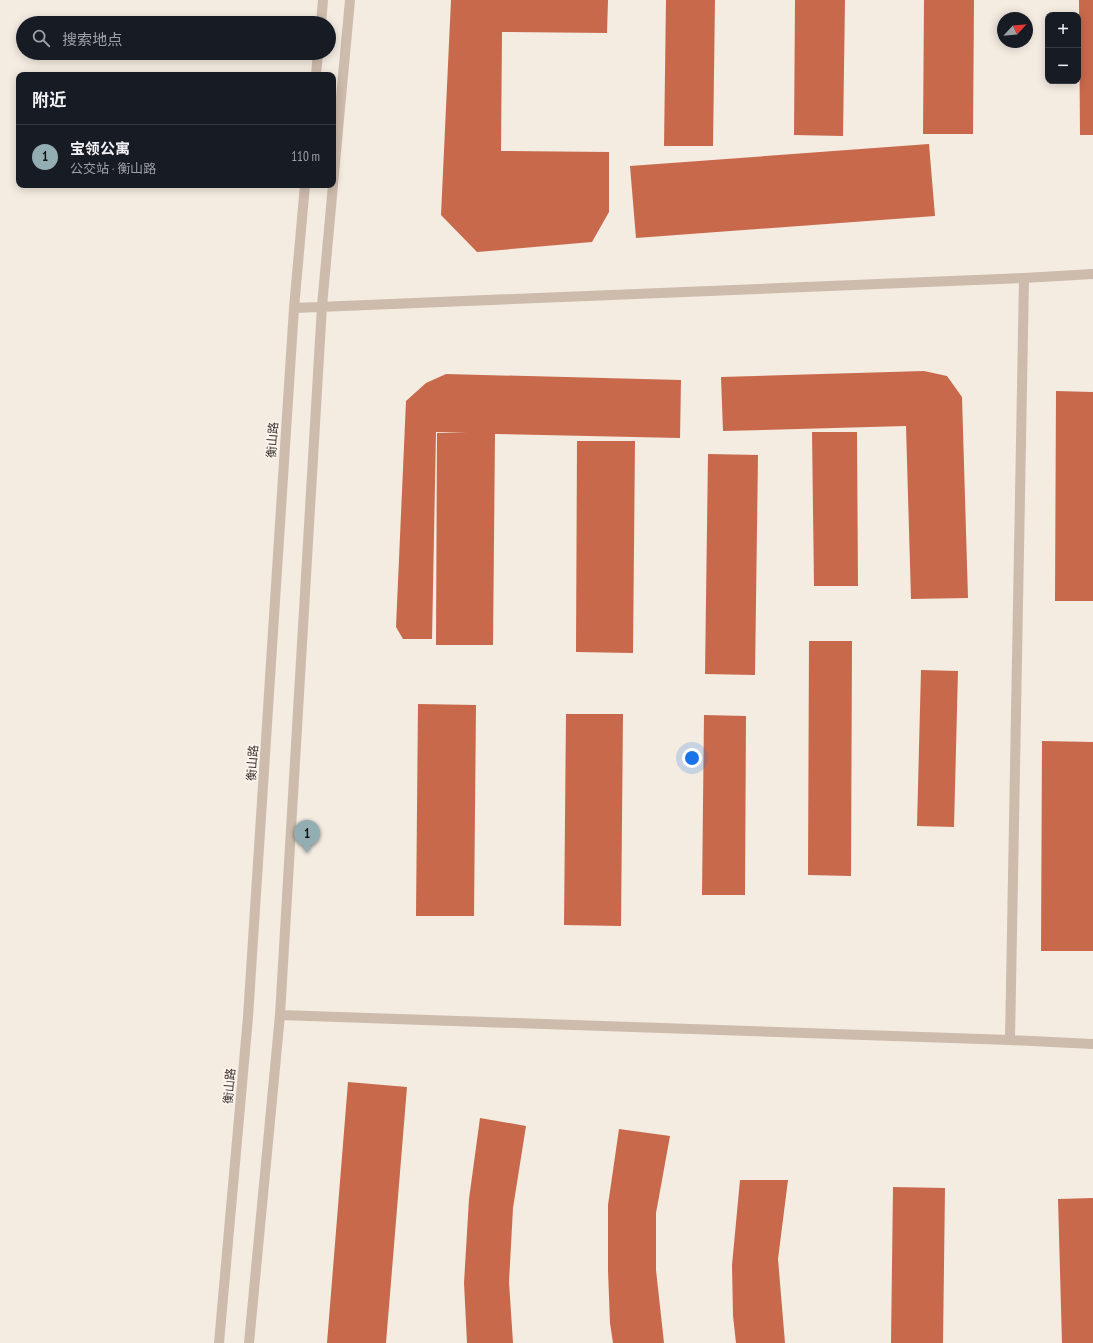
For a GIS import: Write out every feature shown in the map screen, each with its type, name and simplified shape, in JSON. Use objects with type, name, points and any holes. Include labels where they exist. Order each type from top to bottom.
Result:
[{"type":"street","points":[[322,16],[323,0]]},
{"type":"street","points":[[336,152],[350,0]]},
{"type":"street","points":[[316,72],[317,60]]},
{"type":"street","name":"衡山路","points":[[219,1343],[248,1017],[294,308],[305,188]]},
{"type":"street","points":[[249,1343],[280,1015],[322,306],[333,188]]},
{"type":"street","points":[[294,308],[1093,274]]},
{"type":"street","points":[[1010,1040],[1024,278]]},
{"type":"street","points":[[280,1015],[1093,1044]]},
{"type":"building","points":[[451,0],[608,0],[607,33],[502,32],[501,151],[609,152],[609,212],[592,242],[477,252],[441,215]]},
{"type":"building","points":[[666,0],[715,0],[713,146],[664,146]]},
{"type":"building","points":[[795,0],[845,0],[843,136],[794,135]]},
{"type":"building","points":[[924,0],[974,0],[973,134],[923,134]]},
{"type":"building","points":[[1079,0],[1093,0],[1093,135],[1080,135],[1081,12],[1079,12]]},
{"type":"building","points":[[929,144],[935,216],[636,238],[630,166]]},
{"type":"building","points":[[924,371],[947,376],[962,397],[968,598],[911,599],[906,426],[723,431],[721,377]]},
{"type":"building","points":[[446,374],[681,380],[680,438],[495,434],[493,645],[436,645],[437,433],[467,433],[436,432],[432,639],[403,639],[396,627],[406,401],[426,383]]},
{"type":"building","points":[[1056,391],[1093,392],[1093,601],[1055,601]]},
{"type":"building","points":[[812,432],[857,432],[858,586],[814,586]]},
{"type":"building","points":[[577,441],[635,441],[633,653],[576,652]]},
{"type":"building","points":[[708,454],[758,455],[755,675],[705,674]]},
{"type":"building","points":[[809,641],[852,641],[851,876],[808,875]]},
{"type":"building","points":[[921,670],[958,671],[954,827],[917,826]]},
{"type":"building","points":[[418,704],[476,705],[474,916],[416,916]]},
{"type":"building","points":[[566,714],[623,714],[621,926],[564,925]]},
{"type":"building","points":[[704,715],[746,716],[745,895],[702,895]]},
{"type":"building","points":[[1042,741],[1093,742],[1093,951],[1041,951]]},
{"type":"building","points":[[348,1082],[407,1087],[386,1343],[327,1343]]},
{"type":"building","points":[[480,1118],[526,1126],[513,1208],[509,1282],[513,1343],[467,1343],[464,1283],[469,1199]]},
{"type":"building","points":[[619,1129],[670,1136],[656,1213],[656,1270],[664,1343],[613,1343],[610,1323],[608,1271],[608,1205]]},
{"type":"building","points":[[740,1180],[788,1180],[778,1259],[785,1343],[736,1343],[733,1316],[732,1265]]},
{"type":"building","points":[[893,1187],[945,1188],[943,1343],[891,1343]]},
{"type":"building","points":[[1093,1198],[1093,1343],[1062,1343],[1058,1199]]},
{"type":"place","name":"宝领公寓","points":[[307,853]]}]
